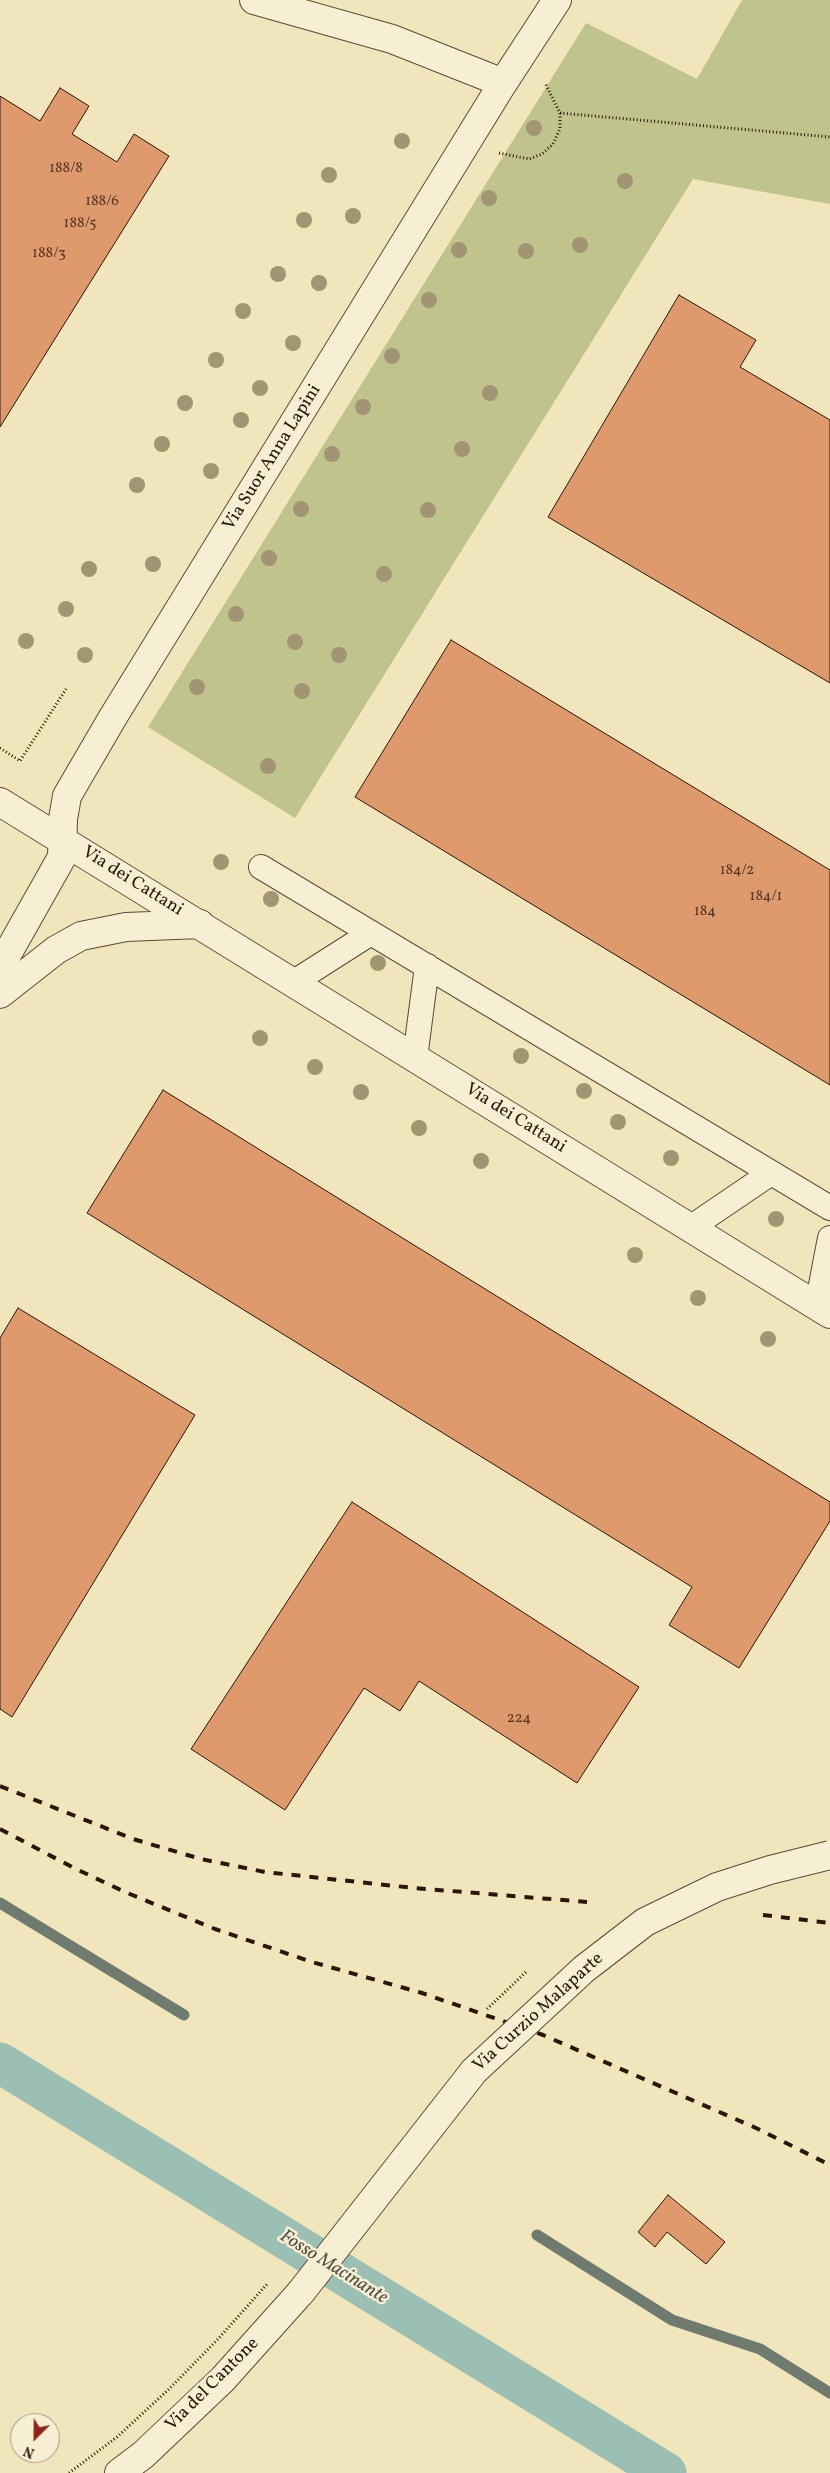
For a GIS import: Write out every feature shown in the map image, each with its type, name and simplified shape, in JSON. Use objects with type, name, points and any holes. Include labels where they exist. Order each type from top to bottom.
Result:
[{"type":"street","points":[[254,0],[392,39],[503,83]]},
{"type":"street","name":"Via Suor Anna Lapini","points":[[64,840],[63,819],[67,796],[113,717],[503,83],[557,0]]},
{"type":"street","name":"Via dei Cattani","points":[[0,802],[823,1310]]},
{"type":"street","name":"Via dei Cattani","points":[[0,967],[58,865],[64,850],[64,840]]},
{"type":"street","name":"Via dei Cattani","points":[[0,994],[56,950],[81,936],[126,927],[200,924]]},
{"type":"street","name":"Via Curzio Malaparte","points":[[301,2292],[474,2071],[584,1969],[645,1922],[701,1895],[770,1870],[830,1855]]},
{"type":"street","name":"Via del Cantone","points":[[119,2473],[143,2455],[223,2379],[301,2292]]},
{"type":"lane","points":[[262,867],[830,1208]]},
{"type":"lane","points":[[294,982],[372,933]]},
{"type":"lane","points":[[415,1058],[426,966]]},
{"type":"lane","points":[[690,1228],[771,1173]]},
{"type":"lane","points":[[823,1310],[830,1238]]},
{"type":"path","points":[[496,152],[529,160],[542,154],[553,144],[560,129],[560,113],[549,88],[542,79]]},
{"type":"path","points":[[560,113],[830,137]]},
{"type":"path","points":[[0,748],[20,761],[66,689]]},
{"type":"green space","points":[[742,0],[830,0],[830,204],[693,179],[295,818],[148,727],[586,23],[697,79]]},
{"type":"building","points":[[60,88],[89,106],[72,134],[117,162],[134,134],[169,156],[0,427],[0,96],[40,121]]},
{"type":"building","points":[[679,295],[756,340],[740,367],[830,420],[830,683],[548,517]]},
{"type":"building","points":[[451,640],[830,870],[830,1085],[355,797]]},
{"type":"building","points":[[163,1090],[830,1502],[830,1521],[739,1668],[669,1625],[692,1587],[87,1213]]},
{"type":"building","points":[[18,1308],[195,1415],[12,1717],[0,1709],[0,1338]]},
{"type":"building","points":[[352,1502],[639,1687],[577,1783],[419,1681],[400,1711],[364,1688],[285,1810],[191,1749]]},
{"type":"building","points":[[668,2195],[725,2242],[706,2264],[667,2232],[655,2247],[638,2232]]},
{"type":"waterway","points":[[0,1903],[184,2015]]},
{"type":"waterway","name":"Fosso Macinante","points":[[0,2063],[666,2473]]},
{"type":"waterway","points":[[537,2235],[672,2320],[760,2349],[830,2393]]},
{"type":"railway","points":[[0,1786],[133,1839],[201,1859],[265,1872],[414,1888],[587,1902]]},
{"type":"railway","points":[[0,1829],[74,1868],[125,1892],[215,1929],[312,1962],[422,1993],[543,2035],[756,2128],[830,2165]]},
{"type":"railway","points":[[763,1915],[830,1923]]}]
